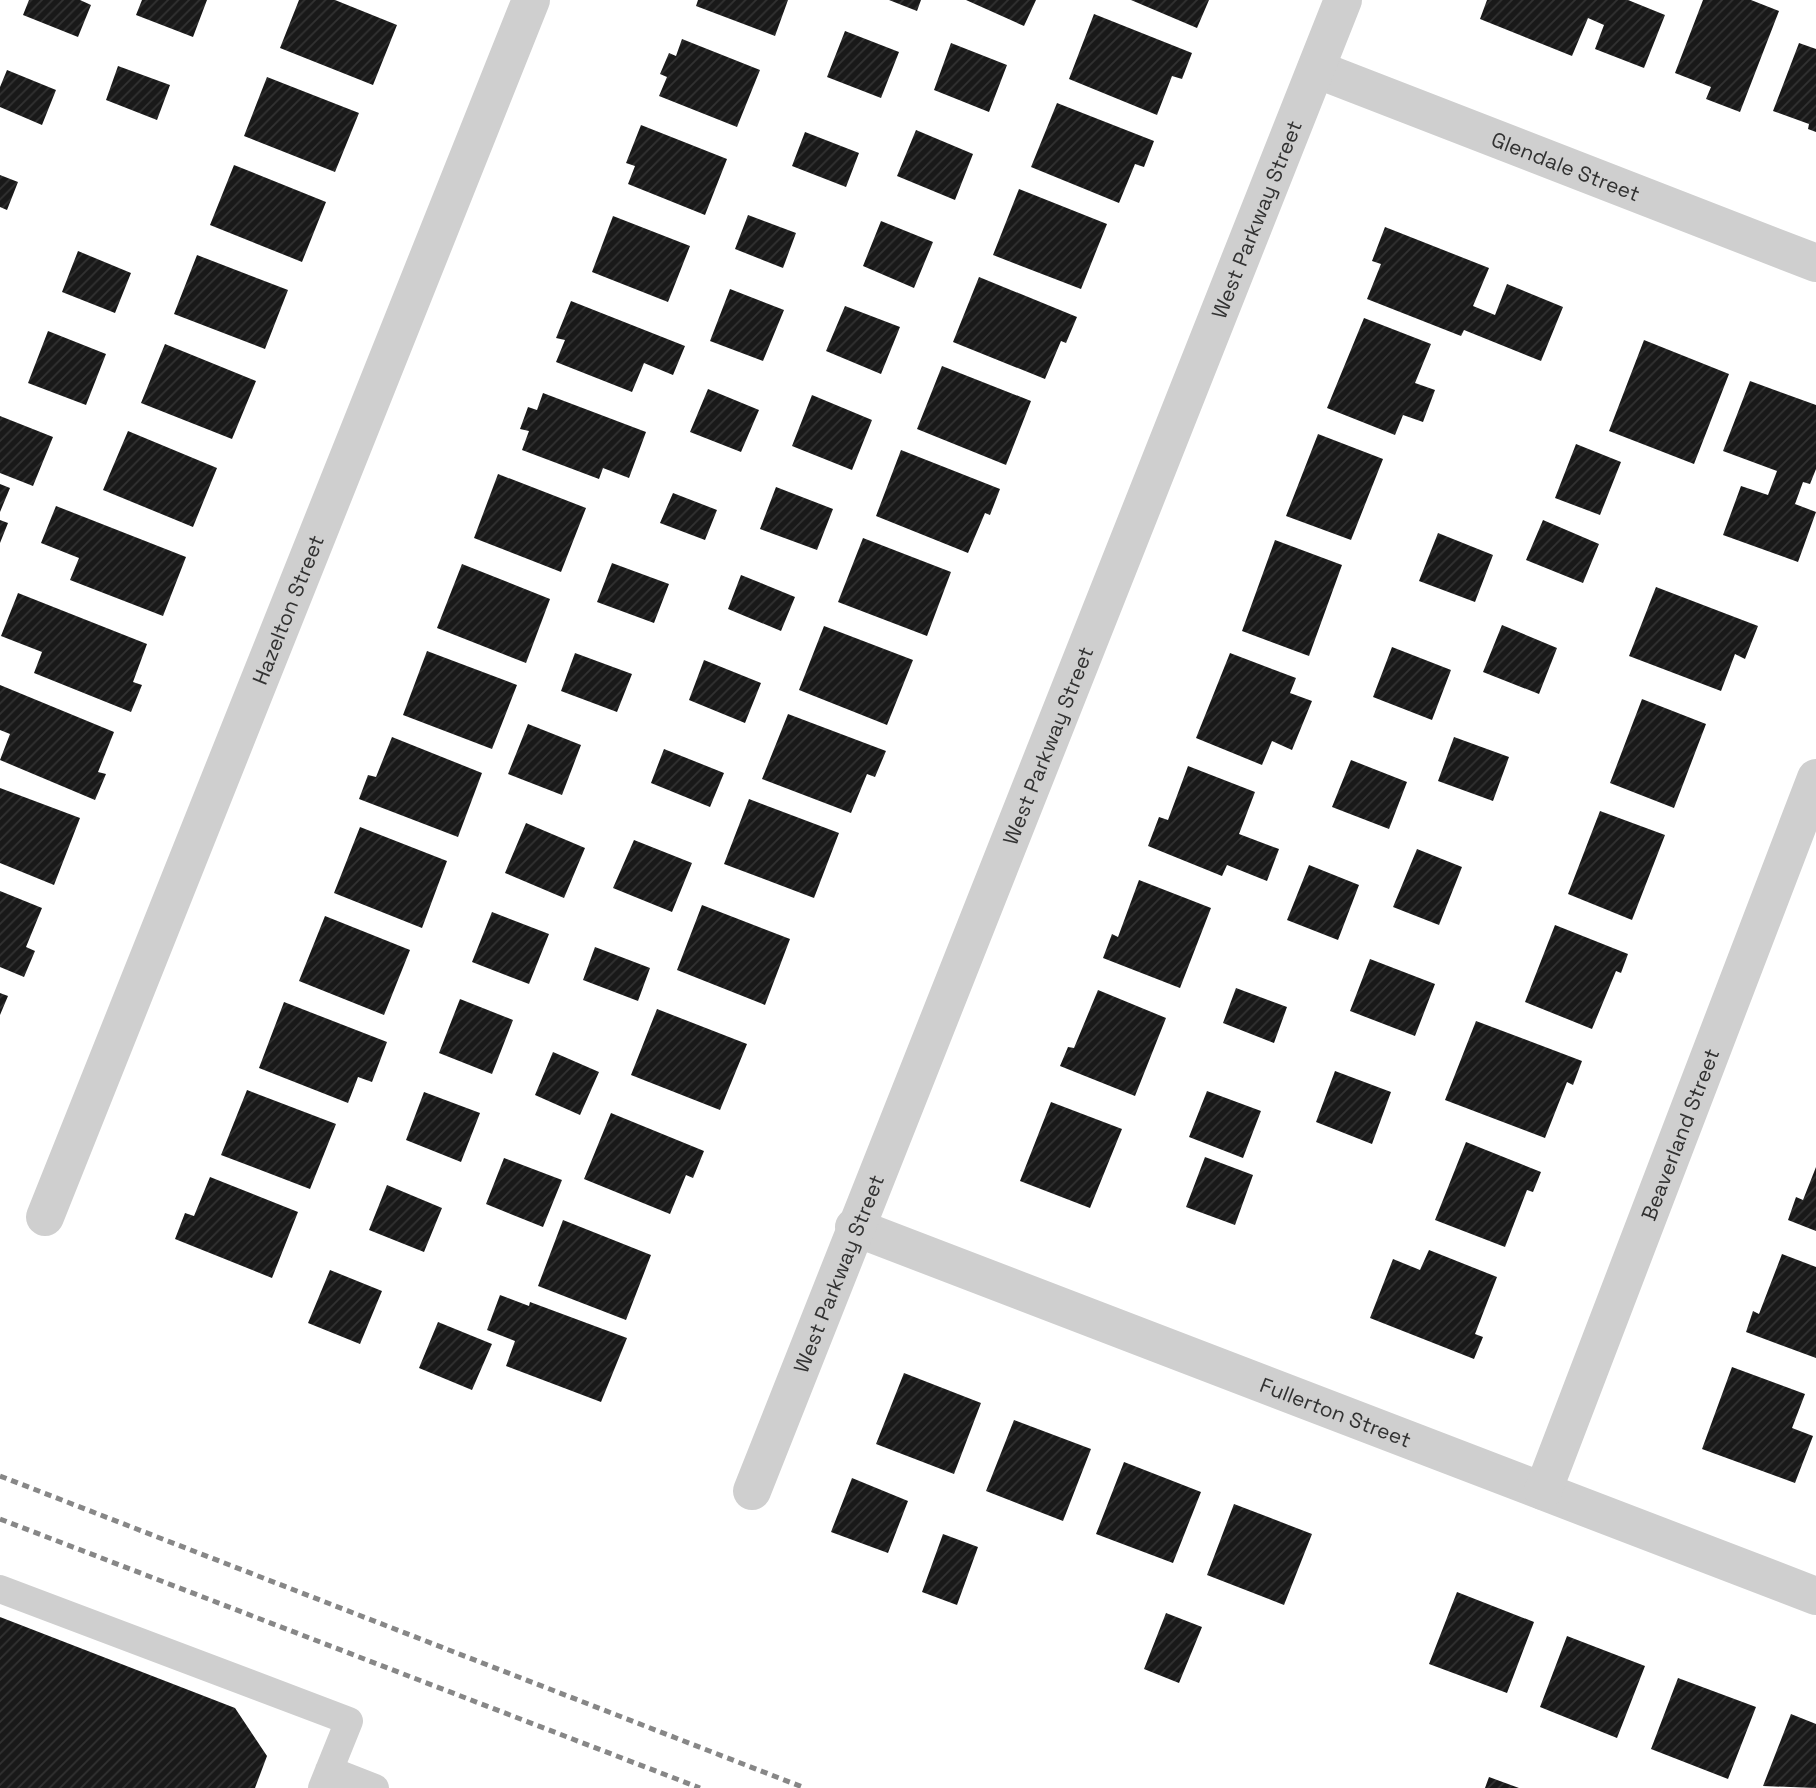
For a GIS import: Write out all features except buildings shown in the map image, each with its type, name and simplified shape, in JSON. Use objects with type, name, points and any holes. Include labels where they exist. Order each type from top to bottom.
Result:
[{"type":"street","name":"Hazelton Street","points":[[45,1217],[531,0]]},
{"type":"street","name":"West Parkway Street","points":[[752,1491],[1343,0]]},
{"type":"street","name":"Glendale Street","points":[[1316,69],[1816,263]]},
{"type":"street","name":"Beaverland Street","points":[[1543,1491],[1816,778]]},
{"type":"street","name":"Fullerton Street","points":[[855,1227],[1816,1596]]},
{"type":"lane","points":[[0,1589],[349,1721],[325,1779],[375,1788]]},
{"type":"railway","points":[[0,1476],[805,1788]]},
{"type":"railway","points":[[0,1519],[700,1788]]}]
